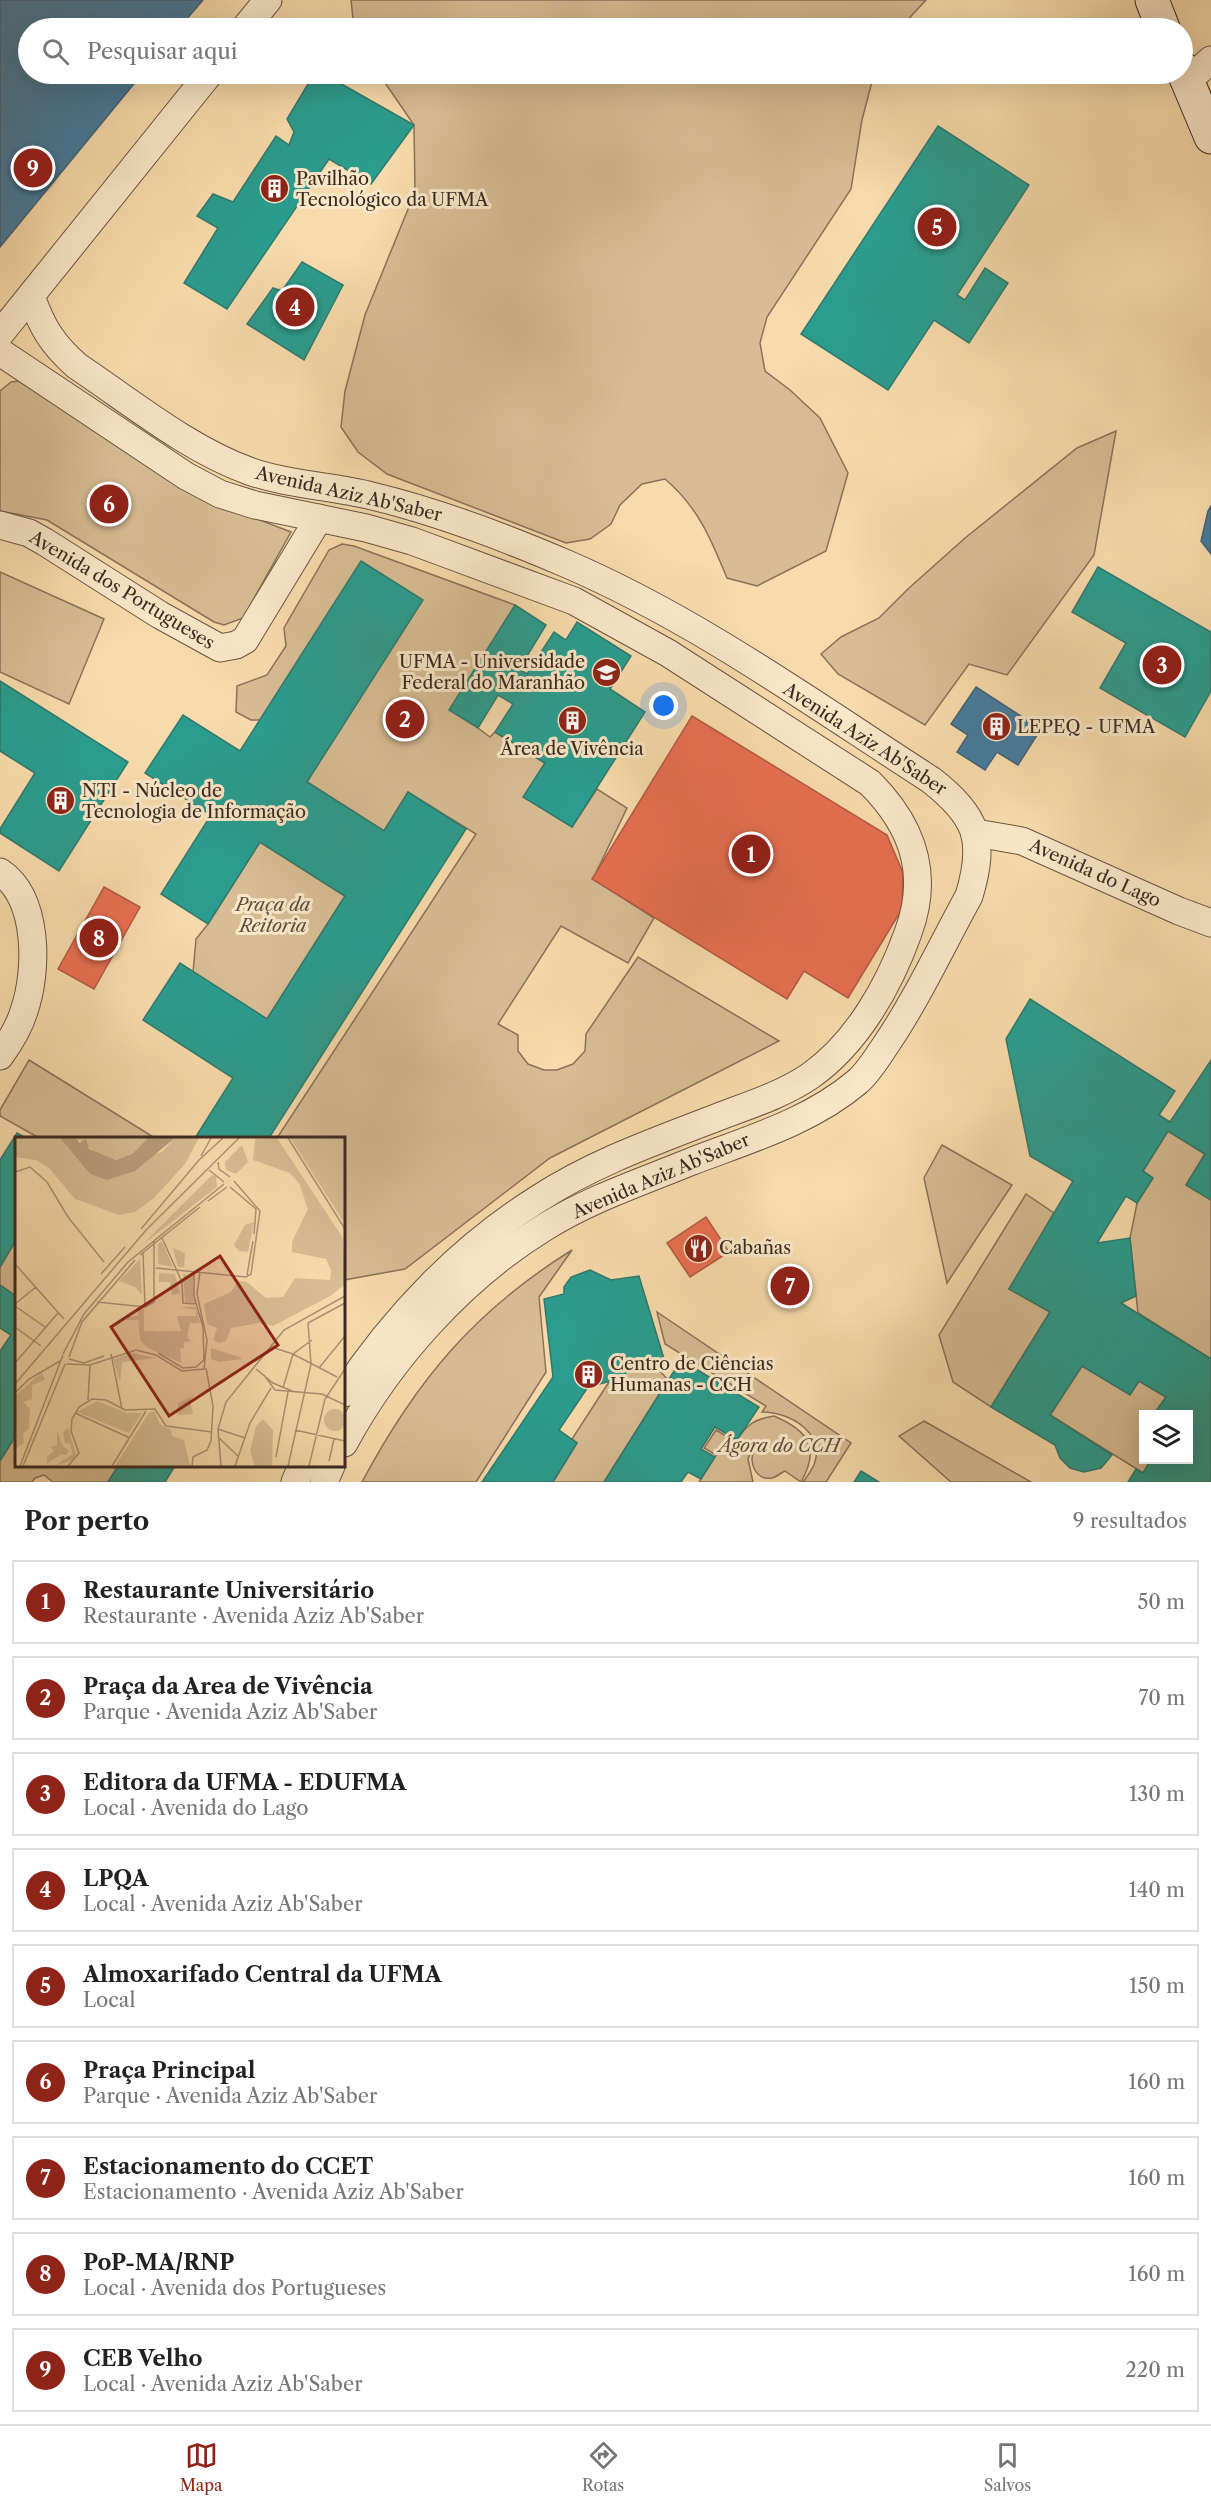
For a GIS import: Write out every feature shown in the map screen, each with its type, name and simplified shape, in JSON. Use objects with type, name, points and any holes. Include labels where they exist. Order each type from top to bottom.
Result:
[{"type":"main road","points":[[1152,0],[1159,18]]},
{"type":"main road","points":[[1194,69],[1211,137]]},
{"type":"street","points":[[253,18],[268,0]]},
{"type":"street","points":[[0,334],[201,84]]},
{"type":"street","name":"Avenida Aziz Ab'Saber","points":[[31,296],[48,337],[77,366],[199,448],[233,465],[268,476],[412,506],[484,531],[614,585],[724,645],[931,780],[954,798],[976,833],[977,857],[969,896],[898,1027],[859,1081],[832,1102],[798,1119],[602,1197],[546,1226],[488,1266],[405,1353],[375,1392],[345,1441]]},
{"type":"street","name":"Avenida Aziz Ab'Saber","points":[[0,352],[186,476],[220,494],[255,506],[401,537],[574,601],[668,653],[870,783],[890,803],[914,854],[919,886],[913,919],[902,949],[874,1005],[859,1027],[832,1057],[811,1075],[781,1092],[616,1157],[538,1198],[460,1257],[426,1290],[367,1360],[345,1392]]},
{"type":"street","points":[[255,506],[268,476]]},
{"type":"street","name":"Avenida dos Portugueses","points":[[0,525],[29,533],[160,615],[220,648],[236,645],[246,640],[319,518]]},
{"type":"street","name":"Avenida do Lago","points":[[976,833],[1022,841],[1211,923]]},
{"type":"street","points":[[0,872],[8,877],[26,902],[31,930],[28,998],[5,1039]]},
{"type":"street","points":[[295,1482],[302,1467]]},
{"type":"street","points":[[324,1482],[331,1467]]},
{"type":"green space","points":[[351,0],[926,0],[909,18],[353,18]]},
{"type":"green space","points":[[386,84],[871,84],[862,120],[851,189],[767,317],[760,343],[765,371],[820,418],[848,473],[826,551],[757,586],[727,578],[695,512],[665,479],[642,484],[620,505],[611,524],[590,539],[566,543],[387,474],[358,452],[341,427],[345,391],[365,315],[415,192],[414,125]]},
{"type":"green space","points":[[19,381],[200,497],[291,532],[243,618],[224,625],[214,622],[47,520],[0,511],[0,391],[11,382]]},
{"type":"green space","points":[[1116,431],[1094,555],[1007,675],[969,664],[925,725],[838,674],[821,654],[841,637],[879,618],[965,538],[1077,448]]},
{"type":"green space","points":[[342,544],[354,546],[515,605],[478,728],[490,737],[495,732],[545,763],[524,797],[572,827],[597,789],[627,808],[593,879],[654,918],[628,963],[561,926],[498,1024],[518,1035],[518,1051],[528,1064],[544,1070],[557,1070],[573,1064],[585,1051],[586,1034],[638,957],[779,1041],[550,1158],[405,1269],[345,1280],[345,1137],[278,1137],[476,834],[408,792],[384,831],[307,782],[260,720],[251,720],[236,712],[237,686],[267,675],[286,646],[284,628],[329,550]]},
{"type":"green space","points":[[0,572],[104,619],[69,704],[0,672]]},
{"type":"green space","name":"Praça da Reitoria","points":[[260,842],[345,896],[267,1019],[193,972],[196,939]]},
{"type":"green space","points":[[29,1060],[153,1137],[37,1137],[0,1116],[0,1110]]},
{"type":"green space","points":[[1168,1131],[1205,1154],[1186,1185],[1211,1200],[1211,1359],[1138,1313],[1130,1238],[1137,1203],[1153,1178],[1143,1171]]},
{"type":"green space","points":[[942,1145],[1012,1185],[947,1283],[924,1178]]},
{"type":"green space","points":[[1026,1194],[1054,1213],[1009,1289],[1050,1312],[991,1407],[953,1382],[939,1335]]},
{"type":"green space","points":[[15,1242],[15,1295],[0,1285],[0,1267]]},
{"type":"green space","points":[[572,1250],[539,1297],[546,1372],[476,1482],[362,1482],[404,1412],[450,1351],[505,1298]]},
{"type":"green space","points":[[657,1312],[851,1443],[826,1482],[803,1482],[814,1465],[816,1454],[815,1443],[803,1426],[784,1416],[762,1412],[766,1406],[665,1344]]},
{"type":"green space","points":[[654,1364],[668,1380],[604,1482],[553,1482],[577,1443],[572,1439],[609,1382],[625,1377],[625,1371]]},
{"type":"green space","points":[[1082,1366],[1130,1394],[1139,1381],[1166,1397],[1157,1410],[1139,1410],[1139,1464],[1149,1464],[1143,1473],[1050,1415]]},
{"type":"green space","name":"Ágora do CCH","points":[[774,1416],[795,1427],[807,1441],[810,1459],[801,1482],[785,1471],[772,1478],[762,1477],[753,1465],[754,1451],[737,1440],[752,1423]]},
{"type":"green space","points":[[924,1421],[1031,1482],[951,1482],[899,1436]]},
{"type":"green space","points":[[716,1430],[751,1451],[748,1459],[753,1482],[699,1482],[716,1455],[704,1448]]},
{"type":"green space","points":[[15,1437],[15,1467],[117,1467],[108,1482],[53,1482],[44,1475],[35,1478],[32,1482],[0,1482],[0,1461]]},
{"type":"building: Comércio","points":[[692,716],[887,835],[903,873],[902,909],[848,998],[804,971],[787,999],[592,879]]},
{"type":"building: Comércio","points":[[104,887],[140,907],[94,989],[58,969]]},
{"type":"building: Comércio","name":"Cabañas","points":[[706,1217],[729,1252],[690,1277],[667,1243]]},
{"type":"building: Escolas","name":"Pavilhão Tecnológico da UFMA","points":[[308,84],[342,84],[414,125],[371,184],[329,159],[227,309],[184,283],[218,228],[197,216],[213,194],[233,202],[276,136],[289,145],[294,132],[287,119]]},
{"type":"building: Escolas","points":[[938,126],[1029,185],[957,295],[965,300],[985,268],[1008,283],[969,343],[934,320],[888,390],[801,334]]},
{"type":"building: Escolas","points":[[302,262],[343,285],[304,360],[247,324],[273,288],[282,291]]},
{"type":"building: Escolas","points":[[361,561],[423,600],[307,782],[384,831],[408,792],[466,829],[270,1137],[196,1137],[233,1078],[143,1020],[180,963],[267,1019],[345,896],[260,842],[208,924],[161,894],[211,815],[145,773],[183,715],[240,751]]},
{"type":"building: Escolas","points":[[1098,567],[1211,632],[1211,691],[1185,737],[1100,688],[1126,643],[1072,612]]},
{"type":"building: Escolas","name":"Área de Vivência","points":[[515,605],[546,625],[519,669],[527,674],[554,632],[566,640],[577,622],[631,656],[610,689],[645,712],[572,827],[523,797],[545,763],[495,732],[513,704],[498,695],[478,728],[449,710]]},
{"type":"building: Escolas","name":"NTI - Núcleo de Tecnologia de Informação","points":[[0,681],[128,762],[59,871],[0,833],[0,829],[35,773],[0,751]]},
{"type":"building: Escolas","points":[[1030,999],[1175,1091],[1159,1115],[1170,1122],[1211,1060],[1211,1200],[1186,1185],[1205,1154],[1168,1131],[1143,1171],[1153,1178],[1137,1203],[1126,1196],[1097,1243],[1130,1238],[1136,1296],[1121,1303],[1211,1359],[1211,1482],[1128,1482],[1136,1469],[1143,1473],[1149,1464],[1193,1464],[1193,1410],[1157,1410],[1166,1397],[1139,1381],[1130,1395],[1082,1366],[1050,1415],[1112,1455],[1101,1468],[1084,1472],[1070,1468],[1060,1458],[1055,1445],[991,1407],[1050,1312],[1009,1289],[1073,1181],[1030,1156],[1006,1039]]},
{"type":"building: Escolas","points":[[17,1133],[24,1137],[15,1137],[15,1242],[0,1267],[0,1160]]},
{"type":"building: Escolas","name":"Centro de Ciências Humanas - CCH","points":[[590,1270],[611,1280],[639,1276],[665,1362],[625,1371],[626,1377],[588,1387],[559,1430],[577,1443],[553,1482],[482,1482],[553,1377],[544,1299],[564,1294],[564,1287],[571,1277]]},
{"type":"building: Escolas","points":[[0,1285],[15,1295],[15,1437],[0,1461],[0,1351],[11,1335],[0,1328]]},
{"type":"building: Escolas","name":"Centro de Ciências Humanas - CCH","points":[[681,1360],[759,1407],[737,1440],[715,1427],[701,1449],[715,1457],[701,1479],[688,1472],[681,1482],[604,1482]]},
{"type":"building: Escolas","points":[[117,1467],[174,1467],[165,1482],[108,1482]]},
{"type":"building: Escolas","points":[[861,1471],[879,1482],[854,1482]]},
{"type":"building: Público","points":[[0,0],[203,0],[188,18],[18,18],[18,84],[134,84],[0,247]]},
{"type":"building: Público","points":[[1211,506],[1211,554],[1201,541]]},
{"type":"building: Público","name":"LEPEQ - UFMA","points":[[976,687],[1041,729],[1018,765],[997,752],[985,770],[957,752],[968,735],[951,724]]},
{"type":"place","name":"CEB Velho","points":[[33,168]]},
{"type":"place","name":"Pavilhão Tecnológico da UFMA","points":[[275,189]]},
{"type":"place","name":"Almoxarifado Central da UFMA","points":[[937,227]]},
{"type":"place","name":"LPQA","points":[[295,307]]},
{"type":"place","name":"Praça Principal","points":[[109,504]]},
{"type":"place","name":"Editora da UFMA - EDUFMA","points":[[1162,665]]},
{"type":"place","name":"UFMA - Universidade Federal do Maranhão","points":[[606,672]]},
{"type":"place","name":"Praça da Area de Vivência","points":[[405,719]]},
{"type":"place","name":"Área de Vivência","points":[[572,720]]},
{"type":"place","name":"LEPEQ - UFMA","points":[[996,727]]},
{"type":"place","name":"NTI - Núcleo de Tecnologia de Informação","points":[[61,801]]},
{"type":"place","name":"Restaurante Universitário","points":[[751,854]]},
{"type":"place","name":"PoP-MA/RNP","points":[[99,938]]},
{"type":"place","name":"Cabañas","points":[[698,1248]]},
{"type":"place","name":"Estacionamento do CCET","points":[[790,1286]]},
{"type":"place","name":"Centro de Ciências Humanas - CCH","points":[[589,1374]]}]
